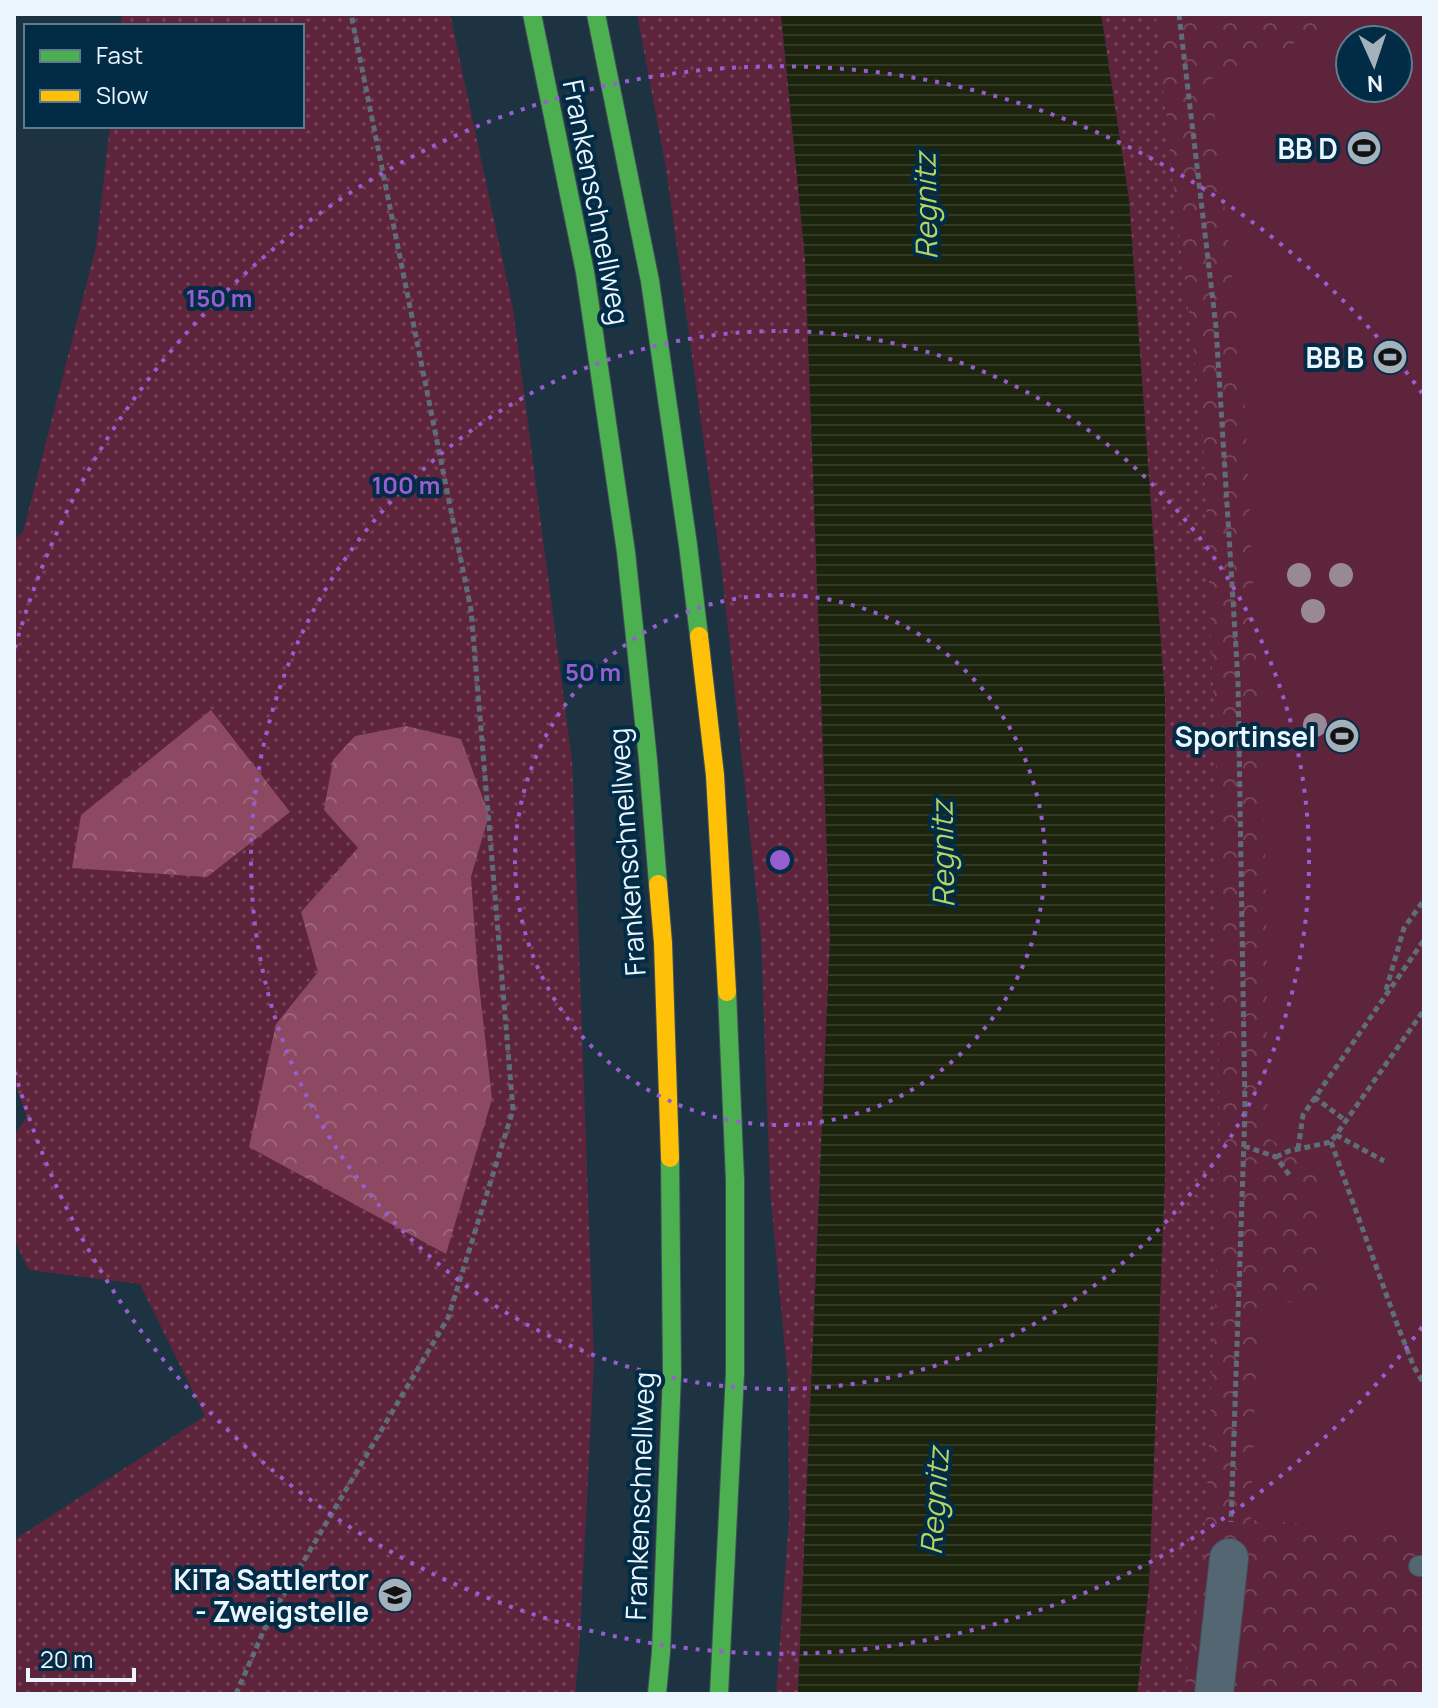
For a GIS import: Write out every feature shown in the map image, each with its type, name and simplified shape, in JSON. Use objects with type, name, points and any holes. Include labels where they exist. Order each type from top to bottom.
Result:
[{"type":"highway","name":"Frankenschnellweg","points":[[532,14],[585,272],[626,552],[660,913],[670,1156],[672,1373],[657,1694]]},
{"type":"highway","name":"Frankenschnellweg","points":[[596,14],[650,281],[688,545],[715,775],[735,1195],[735,1373],[719,1694]]},
{"type":"street","points":[[1214,1694],[1229,1558]]},
{"type":"path","points":[[236,1694],[268,1621],[448,1318],[513,1110],[471,610],[351,14]]},
{"type":"path","points":[[1179,14],[1216,327],[1238,681],[1244,1146],[1229,1558]]},
{"type":"path","points":[[1384,997],[1404,928],[1424,900]]},
{"type":"path","points":[[1298,1149],[1303,1115],[1424,940]]},
{"type":"path","points":[[1276,1157],[1331,1142],[1424,1010]]},
{"type":"path","points":[[1314,1097],[1346,1121]]},
{"type":"path","points":[[1336,1135],[1384,1161]]},
{"type":"path","points":[[1331,1142],[1397,1324],[1424,1384]]},
{"type":"path","points":[[1244,1146],[1276,1157],[1290,1176]]},
{"type":"green space","points":[[122,14],[450,14],[513,309],[572,761],[594,1361],[575,1694],[14,1694],[14,1540],[205,1416],[140,1284],[29,1270],[14,1239],[14,1135],[27,1117],[14,1081],[14,540],[23,532],[96,247],[110,128],[304,128],[304,24],[121,24]],"holes":[[[406,726],[461,739],[489,815],[471,877],[478,975],[276,1024],[318,972],[301,912],[359,848],[324,810],[355,736]]]},
{"type":"green space","points":[[637,14],[781,14],[805,258],[830,937],[798,1694],[776,1694],[789,1521],[788,1382],[770,1189],[761,936],[722,573],[666,168]]},
{"type":"green space","points":[[1101,14],[1156,14],[1203,429],[1216,759],[1220,1141],[1204,1557],[1184,1694],[1137,1694],[1149,1585],[1165,1173],[1165,700],[1129,200]]},
{"type":"green space","name":"Sportinsel","points":[[1156,14],[1424,14],[1424,1694],[1184,1694],[1204,1557],[1220,1141],[1216,759],[1203,429]]},
{"type":"green space","name":"Sportinsel","points":[[1349,14],[1424,14],[1424,1532],[1251,1520],[1258,1307],[1318,1297],[1317,1174],[1268,1138],[1266,873],[1244,390],[1211,79],[1285,48]]},
{"type":"green space","points":[[211,710],[290,812],[207,877],[72,868],[81,815]]},
{"type":"green space","points":[[406,726],[461,739],[489,815],[471,877],[492,1099],[446,1254],[249,1147],[276,1024],[318,972],[301,912],[358,848],[324,810],[333,760],[355,736]]},
{"type":"water","name":"Regnitz","points":[[781,14],[1101,14],[1129,200],[1165,700],[1165,1173],[1149,1585],[1137,1694],[798,1694],[830,937],[805,258]]},
{"type":"traffic: fast","points":[[532,14],[585,272],[626,552],[658,884]]},
{"type":"traffic: fast","points":[[596,14],[650,281],[699,636]]},
{"type":"traffic: fast","points":[[719,1694],[735,1373],[735,1180],[727,992]]},
{"type":"traffic: fast","points":[[657,1694],[672,1373],[670,1158]]},
{"type":"traffic: slow","points":[[699,636],[715,775],[727,992]]},
{"type":"traffic: slow","points":[[658,884],[663,943],[670,1158]]},
{"type":"place","name":"BB D","points":[[1364,148]]},
{"type":"place","name":"BB B","points":[[1390,357]]},
{"type":"place","name":"Sportinsel","points":[[1342,736]]},
{"type":"place","name":"KiTa Sattlertor - Zweigstelle","points":[[395,1595]]}]
